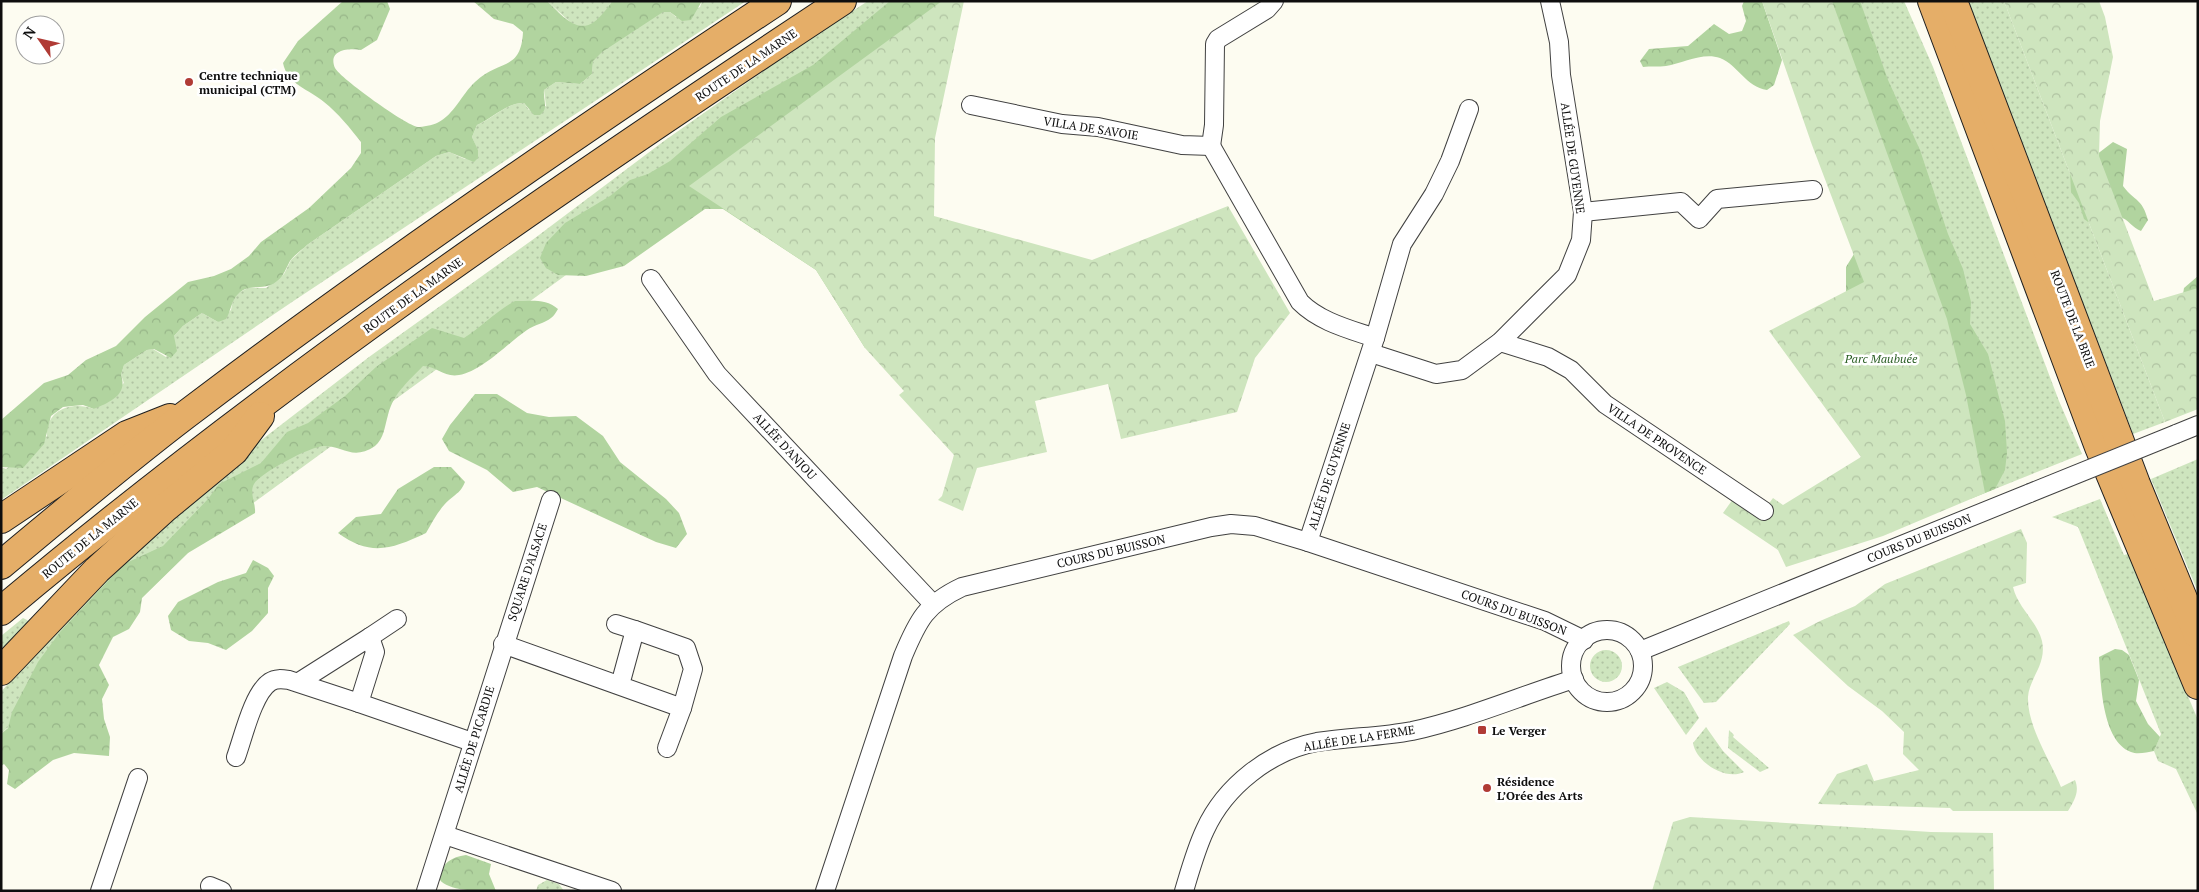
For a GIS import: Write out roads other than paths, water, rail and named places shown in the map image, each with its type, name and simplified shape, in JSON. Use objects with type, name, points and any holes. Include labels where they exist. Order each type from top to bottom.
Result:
[{"type":"highway","points":[[1,565],[194,408],[377,274],[515,177],[777,1]]},
{"type":"highway","name":"ROUTE DE LA MARNE","points":[[1,611],[160,482],[536,206],[842,1]]},
{"type":"highway","points":[[1919,1],[1937,47],[1963,83]]},
{"type":"highway","name":"ROUTE DE LA BRIE","points":[[1932,1],[2099,447],[2198,685]]},
{"type":"highway","name":"ROUTE DE LA BRIE","points":[[1953,1],[2136,484],[2198,635]]},
{"type":"highway","points":[[1,671],[97,570],[165,508],[234,451],[276,395]]},
{"type":"highway","points":[[1,520],[127,435],[194,408]]},
{"type":"street","points":[[1211,146],[1214,125],[1215,44],[1218,39],[1267,8],[1274,1]]},
{"type":"street","name":"ALLÉE DE GUYENNE","points":[[1211,146],[1300,302],[1310,312],[1373,346],[1436,374],[1462,370],[1500,342],[1567,275],[1581,240],[1583,212],[1561,75],[1559,42],[1550,1]]},
{"type":"street","name":"VILLA DE SAVOIE","points":[[971,105],[1062,124],[1098,127],[1182,145],[1211,146]]},
{"type":"street","points":[[1373,346],[1402,244],[1434,194],[1450,161],[1470,109]]},
{"type":"street","points":[[1583,212],[1681,202],[1699,218],[1717,199],[1813,190]]},
{"type":"street","name":"ALLÉE D'ANJOU","points":[[650,279],[717,374],[933,604]]},
{"type":"street","name":"VILLA DE PROVENCE","points":[[1500,342],[1548,357],[1571,370],[1605,404],[1764,511]]},
{"type":"street","name":"ALLÉE DE GUYENNE","points":[[1308,542],[1373,346]]},
{"type":"street","name":"COURS DU BUISSON","points":[[1640,652],[2198,425]]},
{"type":"street","name":"SQUARE D'ALSACE","points":[[504,644],[551,500]]},
{"type":"street","name":"COURS DU BUISSON","points":[[825,891],[912,634],[923,615],[933,604],[962,587],[1231,524],[1255,526],[1551,623],[1584,640]]},
{"type":"street","points":[[299,682],[397,620]]},
{"type":"street","points":[[616,624],[686,648],[693,670],[668,748]]},
{"type":"street","points":[[620,685],[635,630]]},
{"type":"street","points":[[1615,631],[1630,639],[1640,652],[1643,671],[1641,680],[1636,688],[1620,700],[1611,702],[1593,699],[1584,694],[1574,679],[1572,668],[1577,648],[1593,634],[1615,631]]},
{"type":"street","points":[[359,703],[375,652],[370,636]]},
{"type":"street","points":[[504,644],[682,708]]},
{"type":"street","name":"ALLÉE DE PICARDIE","points":[[426,891],[504,644]]},
{"type":"street","points":[[236,757],[259,693],[269,682],[279,678],[299,682],[472,742]]},
{"type":"street","name":"ALLÉE DE LA FERME","points":[[1184,891],[1204,830],[1216,810],[1244,778],[1279,755],[1316,742],[1409,731],[1445,724],[1574,679]]},
{"type":"street","points":[[100,891],[138,778]]},
{"type":"street","points":[[445,835],[612,891]]},
{"type":"place","name":"Centre technique municipal (CTM)","points":[[189,82]]},
{"type":"place","name":"Le Verger","points":[[1482,730]]},
{"type":"place","name":"Résidence L’Orée des Arts","points":[[1487,788]]},
{"type":"park label","name":"Parc Maubuée","points":[[1881,358]]}]
